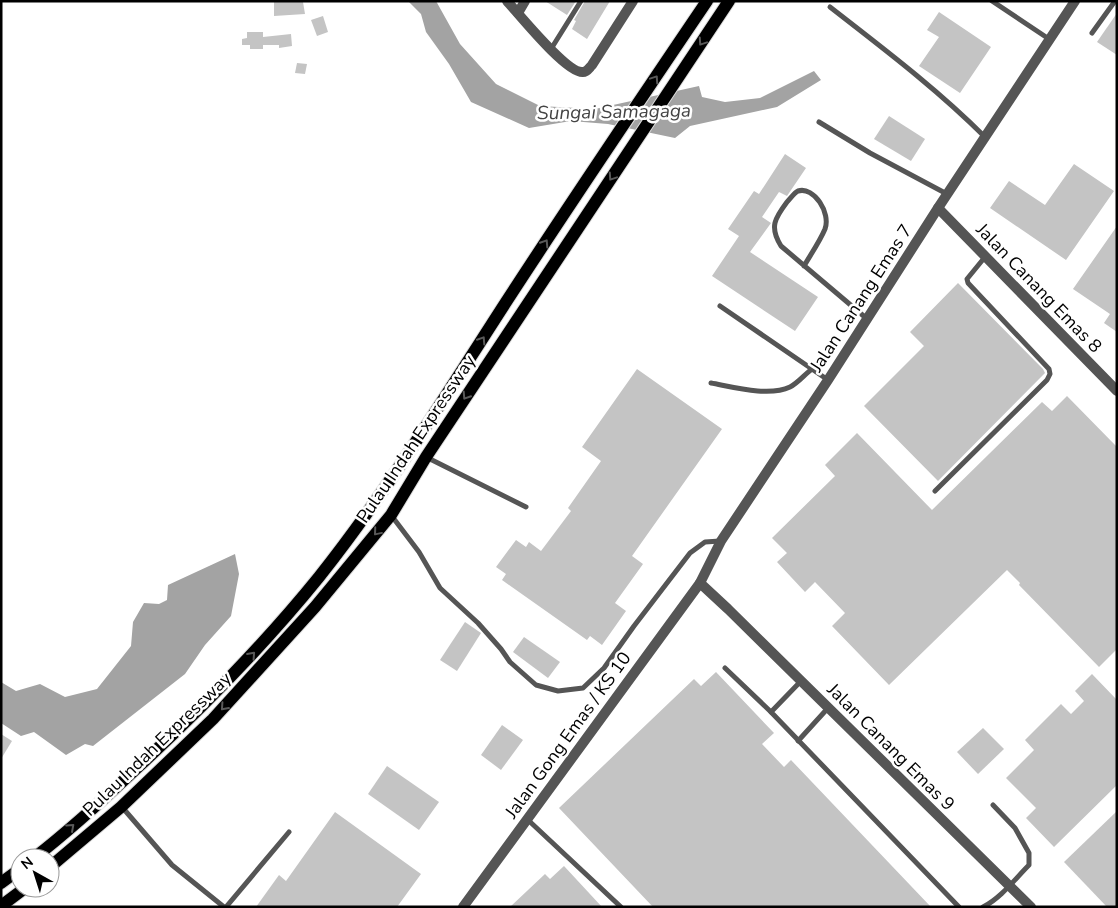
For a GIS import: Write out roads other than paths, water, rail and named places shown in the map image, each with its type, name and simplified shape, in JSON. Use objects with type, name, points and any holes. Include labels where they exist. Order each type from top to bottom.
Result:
[{"type":"main road","name":"Pulau Indah Expressway","points":[[46,848],[111,792],[200,709],[287,616],[348,540],[405,459],[518,284],[707,1]]},
{"type":"main road","name":"Pulau Indah Expressway","points":[[60,859],[122,807],[213,719],[315,607],[391,514],[531,297],[729,1]]},
{"type":"main road","points":[[1,906],[12,898]]},
{"type":"street","points":[[507,1],[550,49],[565,63],[582,72],[587,71],[633,1]]},
{"type":"street","points":[[518,13],[525,1]]},
{"type":"street","name":"Jalan Canang Emas 7","points":[[700,583],[721,541],[828,380],[947,194],[1076,1]]},
{"type":"street","name":"Jalan Canang Emas 8","points":[[938,208],[1117,391]]},
{"type":"street","name":"Jalan Canang Emas 9","points":[[700,583],[801,680],[1026,905]]},
{"type":"street","name":"Jalan Gong Emas / KS 10","points":[[463,907],[700,583]]},
{"type":"lane","points":[[550,49],[581,1]]},
{"type":"lane","points":[[992,1],[1050,40]]},
{"type":"lane","points":[[1092,33],[1114,1]]},
{"type":"lane","points":[[830,7],[954,106],[986,138]]},
{"type":"lane","points":[[819,122],[947,194]]},
{"type":"lane","points":[[804,266],[825,228],[826,216],[822,205],[814,196],[804,191],[799,191],[793,195],[778,214],[774,228],[776,238],[781,246],[804,266],[866,318]]},
{"type":"lane","points":[[935,491],[1047,380],[1050,374],[1050,369],[968,283],[967,279],[985,257]]},
{"type":"lane","points":[[720,306],[828,380]]},
{"type":"lane","points":[[711,384],[757,391],[778,390],[791,387],[812,369]]},
{"type":"lane","points":[[426,457],[526,507]]},
{"type":"lane","points":[[391,514],[420,552],[440,588],[478,623],[510,662],[536,685],[558,690],[584,688],[604,668],[690,553],[705,542],[721,541]]},
{"type":"lane","points":[[726,668],[771,712],[959,907]]},
{"type":"lane","points":[[771,712],[801,680]]},
{"type":"lane","points":[[798,741],[829,708]]},
{"type":"lane","points":[[983,907],[1009,886],[1029,865],[1029,853],[1015,828],[992,805]]},
{"type":"lane","points":[[122,807],[172,865],[225,907],[289,832]]},
{"type":"lane","points":[[527,819],[621,907]]},
{"type":"water","name":"Sungai Samagaga","points":[[408,1],[436,1],[460,44],[496,84],[540,106],[595,109],[699,86],[702,97],[725,102],[760,98],[814,71],[821,80],[777,107],[690,126],[675,138],[608,124],[571,121],[529,128],[471,102],[449,64],[426,32],[421,14]]},
{"type":"water","points":[[235,554],[239,574],[231,616],[205,645],[185,674],[93,746],[85,744],[66,755],[34,732],[21,736],[1,723],[1,682],[16,691],[40,684],[65,697],[97,689],[131,646],[133,622],[144,603],[159,604],[167,600],[168,585]]}]
